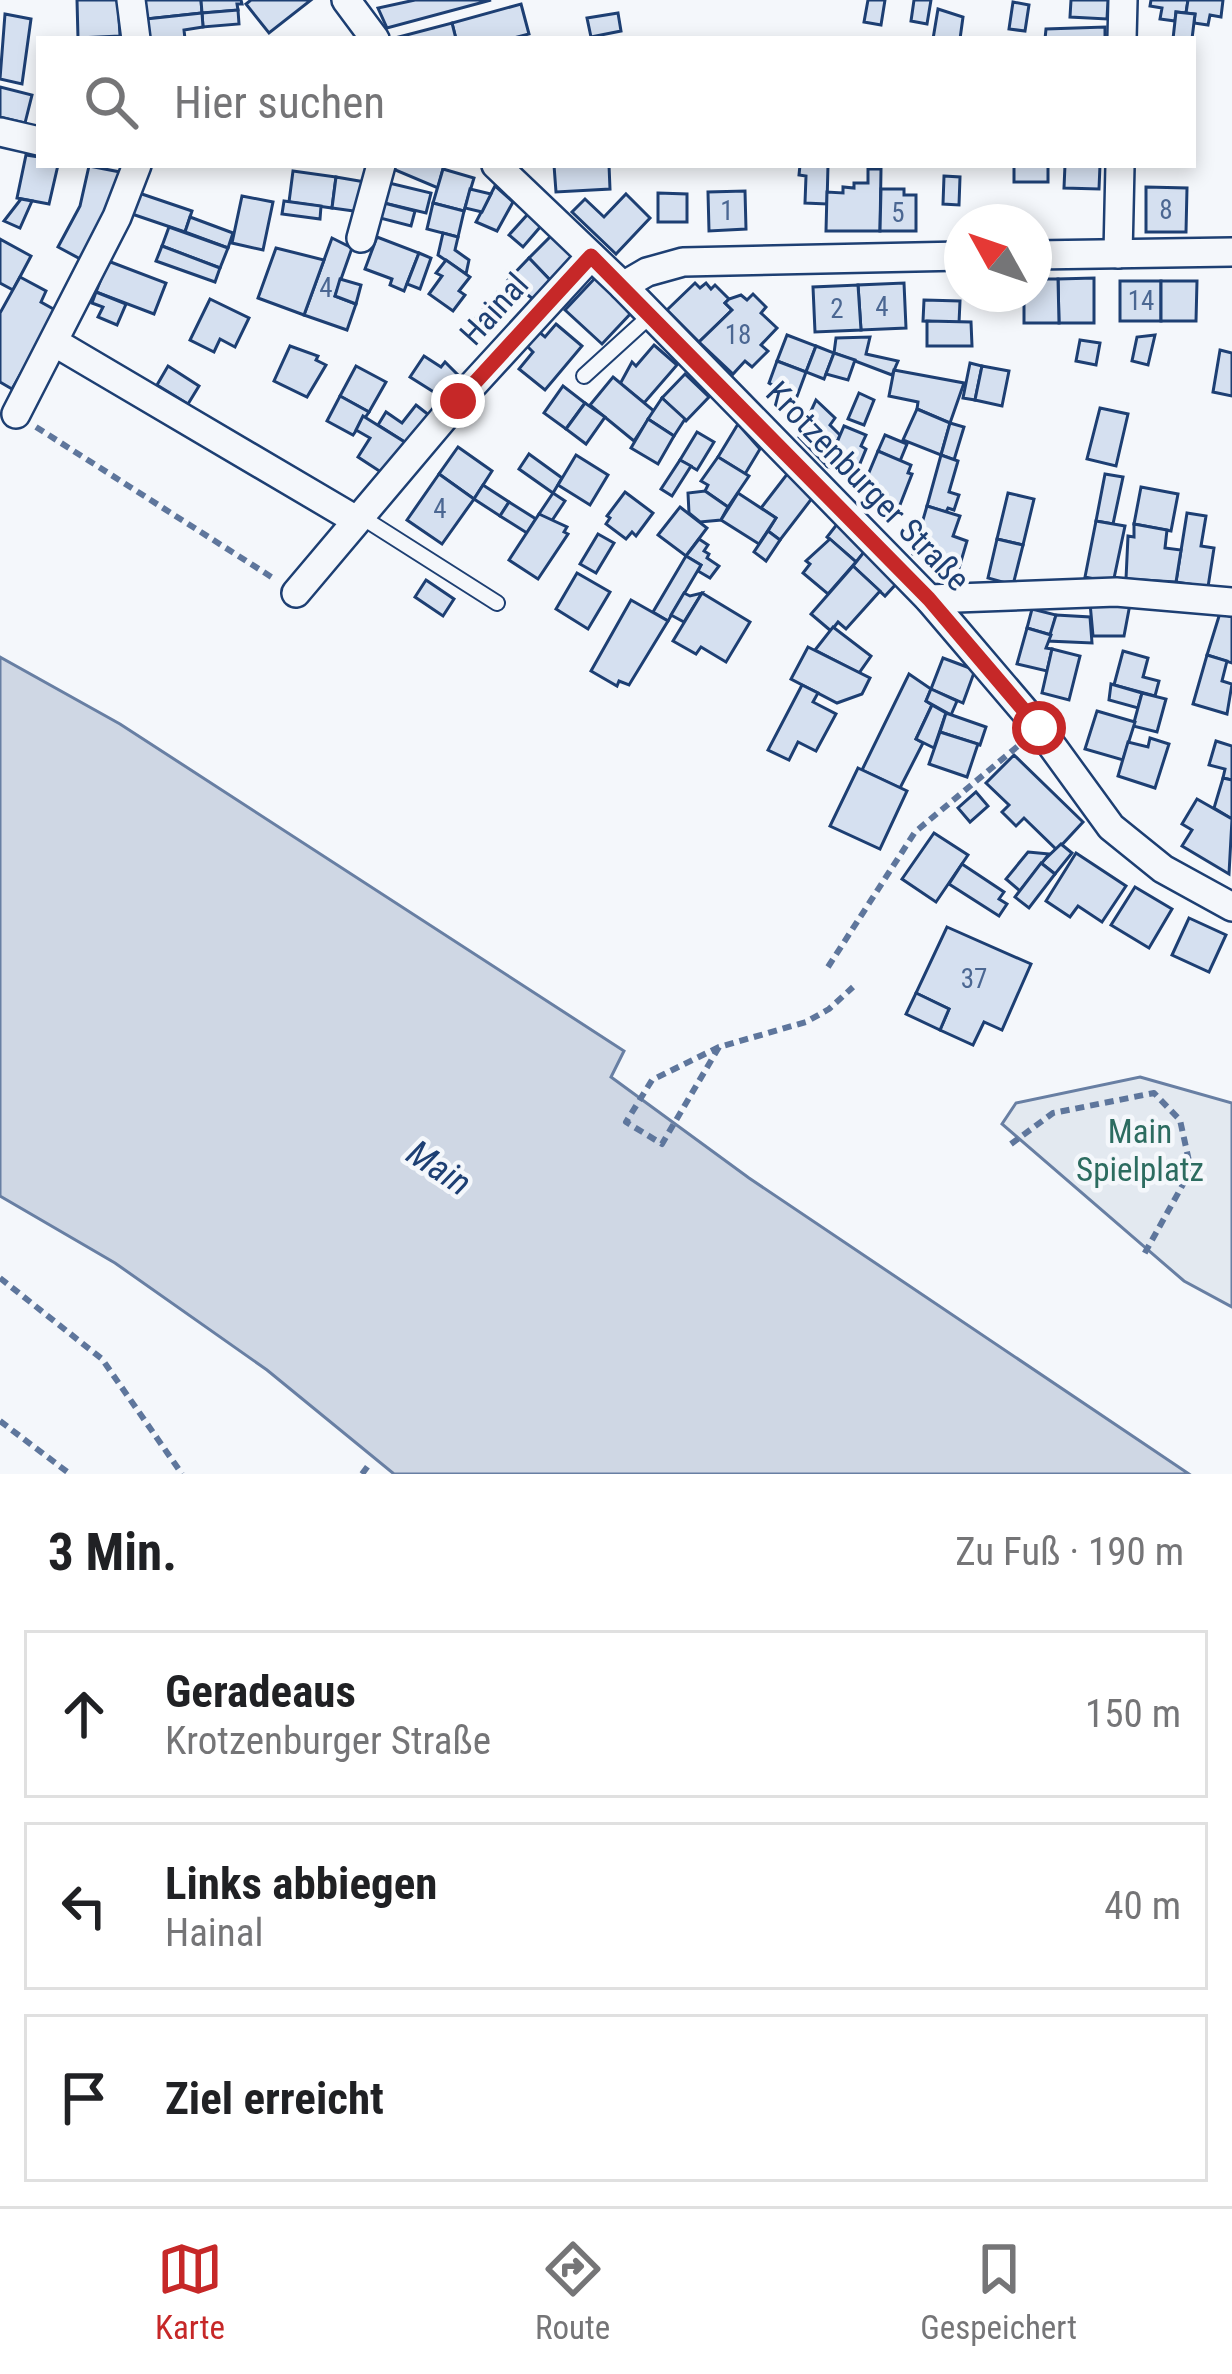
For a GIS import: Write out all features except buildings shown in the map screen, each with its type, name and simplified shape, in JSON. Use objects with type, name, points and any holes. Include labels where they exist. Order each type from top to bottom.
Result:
[{"type":"street","points":[[131,0],[136,36]]},
{"type":"street","points":[[346,0],[373,36]]},
{"type":"street","points":[[1122,36],[1123,0]]},
{"type":"street","points":[[0,132],[36,140]]},
{"type":"street","points":[[16,414],[117,217],[136,168]]},
{"type":"street","points":[[362,238],[380,168]]},
{"type":"street","name":"Krotzenburger Straße","points":[[499,168],[651,315],[929,599],[1039,728],[1111,826],[1163,869],[1232,908]]},
{"type":"street","points":[[1118,254],[1120,168]]},
{"type":"street","points":[[1052,255],[1232,252]]},
{"type":"street","name":"Hainal","points":[[296,593],[591,256]]},
{"type":"street","points":[[622,286],[647,272],[683,262],[944,256]]},
{"type":"street","points":[[54,342],[358,518]]},
{"type":"street","points":[[929,599],[1116,592],[1232,602]]},
{"type":"lane","points":[[584,376],[651,315]]},
{"type":"lane","points":[[358,518],[497,603]]},
{"type":"path","points":[[16,414],[296,593]]},
{"type":"path","points":[[828,967],[914,832],[1039,728]]},
{"type":"path","points":[[719,1047],[662,1144],[626,1122],[652,1080],[719,1047],[806,1022],[829,1010],[854,987]]},
{"type":"path","points":[[1011,1144],[1054,1113],[1154,1094],[1180,1120],[1191,1170],[1142,1258]]},
{"type":"path","points":[[0,1278],[102,1359],[182,1474]]},
{"type":"path","points":[[0,1420],[70,1474]]},
{"type":"green space","name":"Main Spielplatz","points":[[1140,1077],[1232,1103],[1232,1307],[1184,1281],[1002,1124],[1016,1103]]},
{"type":"water","name":"Main","points":[[0,657],[120,724],[624,1051],[611,1077],[749,1178],[1189,1474],[394,1474],[267,1370],[115,1263],[0,1196]]},
{"type":"route","points":[[458,401],[591,256],[929,599],[1039,728]]}]
